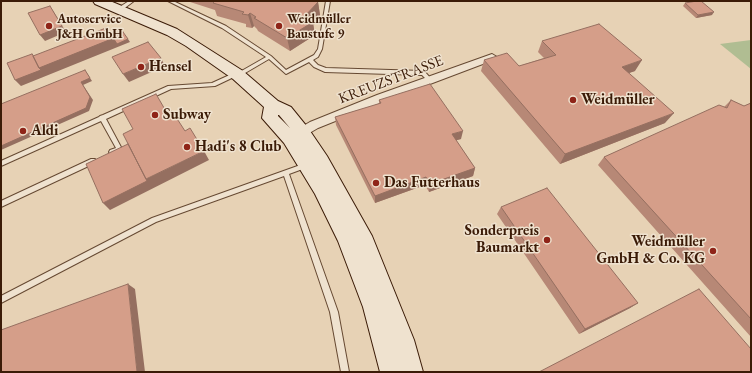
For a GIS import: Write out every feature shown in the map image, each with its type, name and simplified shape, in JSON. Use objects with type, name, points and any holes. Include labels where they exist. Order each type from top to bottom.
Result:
[{"type":"main road","points":[[98,1],[172,32],[191,43],[237,75],[272,105],[285,112],[302,132],[314,163],[321,189],[347,239],[374,307],[392,372]]},
{"type":"main road","points":[[272,105],[270,118],[314,163],[345,204],[365,242],[403,340],[411,372]]},
{"type":"street","name":"KREUZSTRASSE","points":[[302,132],[314,125],[381,98],[492,57]]},
{"type":"lane","points":[[120,9],[132,1]]},
{"type":"lane","points":[[170,1],[224,27],[269,57],[286,72],[316,56],[320,49],[328,1]]},
{"type":"lane","points":[[1,164],[170,87],[212,85],[237,75],[269,57]]},
{"type":"lane","points":[[310,60],[316,66],[325,70],[423,73],[432,80]]},
{"type":"lane","points":[[102,118],[118,149],[106,154]]},
{"type":"lane","points":[[1,204],[100,157]]},
{"type":"lane","points":[[1,300],[154,220],[314,163]]},
{"type":"lane","points":[[286,173],[334,312],[345,372]]},
{"type":"green space","points":[[751,40],[751,69],[720,44]]},
{"type":"building","points":[[215,1],[318,2],[304,17],[313,22],[287,38],[254,18],[256,17],[250,13],[248,15],[242,14],[244,12],[213,3]]},
{"type":"building","points":[[701,1],[714,12],[698,15],[685,3]]},
{"type":"building","name":"Autoservice J&H GmbH","points":[[50,6],[62,26],[40,35],[28,13]]},
{"type":"building","name":"Weidmüller","points":[[599,24],[642,60],[622,67],[674,113],[565,154],[484,60],[507,53],[519,66],[556,55],[542,41]]},
{"type":"building","points":[[106,28],[114,38],[39,68],[33,56]]},
{"type":"building","points":[[123,32],[128,39],[117,44],[112,36]]},
{"type":"building","points":[[148,42],[161,58],[123,74],[112,57]]},
{"type":"building","points":[[32,54],[41,70],[15,80],[7,63]]},
{"type":"building","name":"Aldi","points":[[85,70],[90,78],[81,82],[90,97],[86,108],[1,146],[1,104]]},
{"type":"building","points":[[430,84],[463,131],[452,134],[475,168],[430,184],[426,177],[375,196],[335,117],[381,103],[379,100]]},
{"type":"building","points":[[156,94],[167,113],[172,111],[185,131],[190,128],[204,151],[146,179],[123,134],[133,129],[122,109]]},
{"type":"building","name":"Weidmüller GmbH & Co. KG","points":[[731,100],[744,106],[751,103],[751,319],[604,157],[719,105],[727,108]]},
{"type":"building","points":[[128,144],[147,181],[103,203],[86,164]]},
{"type":"building","name":"Sonderpreis Baumarkt","points":[[547,188],[638,303],[585,329],[501,207]]},
{"type":"building","points":[[128,284],[137,372],[1,372],[1,330]]},
{"type":"building","points":[[699,289],[751,349],[751,372],[539,372]]},
{"type":"place","name":"Autoservice J&H GmbH","points":[[49,26]]},
{"type":"place","name":"Weidmüller Baustufe 9","points":[[279,26]]},
{"type":"place","name":"Hensel","points":[[141,67]]},
{"type":"place","name":"Weidmüller","points":[[573,100]]},
{"type":"place","name":"Subway","points":[[155,115]]},
{"type":"place","name":"Aldi","points":[[23,131]]},
{"type":"place","name":"Hadi's 8 Club","points":[[187,147]]},
{"type":"place","name":"Das Futterhaus","points":[[376,183]]},
{"type":"place","name":"Sonderpreis Baumarkt","points":[[547,240]]},
{"type":"place","name":"Weidmüller GmbH & Co. KG","points":[[713,251]]}]
